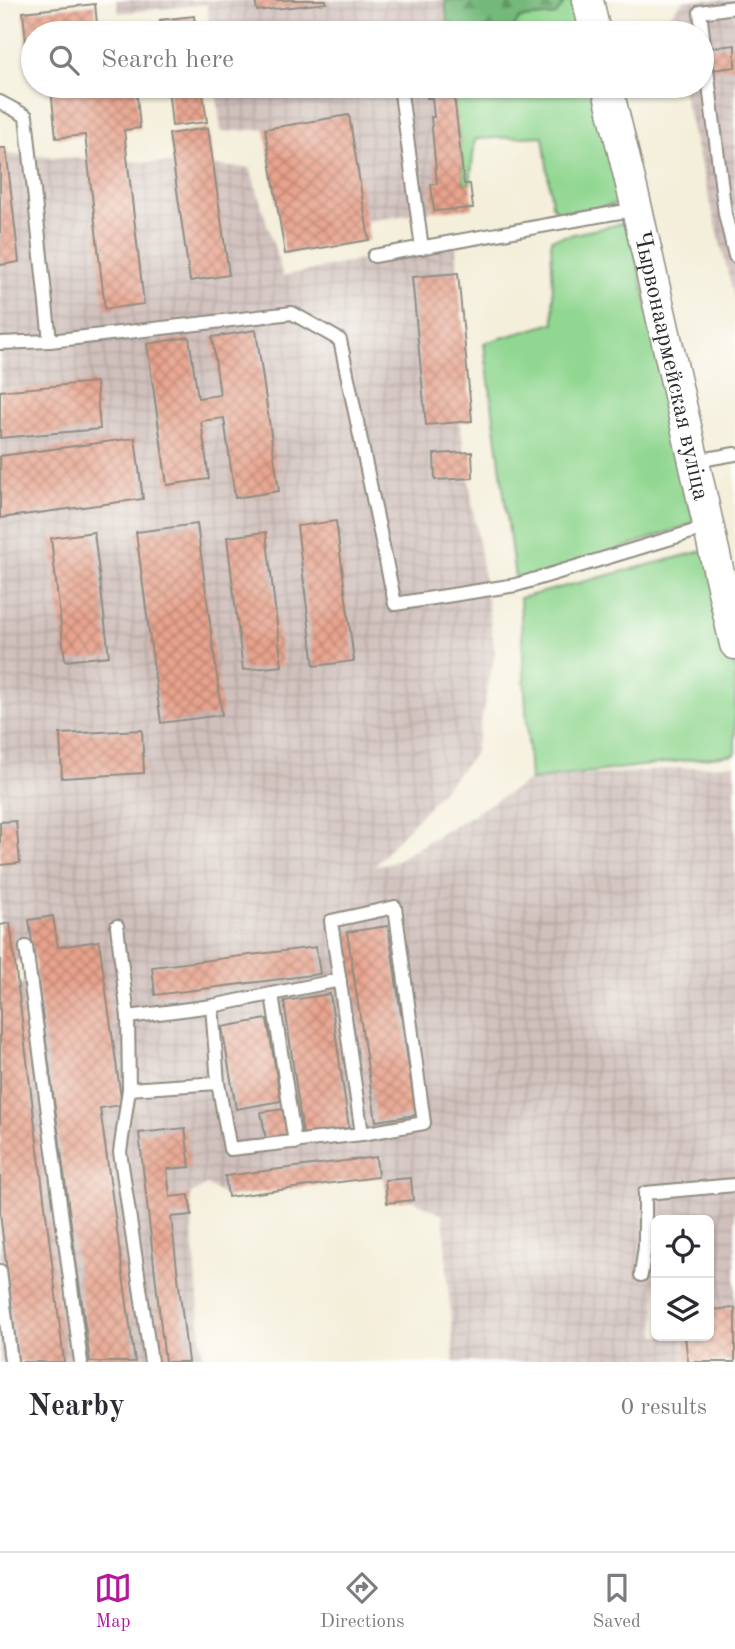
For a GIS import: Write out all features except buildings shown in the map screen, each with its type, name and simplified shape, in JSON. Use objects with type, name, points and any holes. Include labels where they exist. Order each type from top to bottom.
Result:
[{"type":"street","points":[[588,0],[593,21]]},
{"type":"street","name":"Чырвонаармейская вуліца","points":[[610,98],[735,644]]},
{"type":"lane","points":[[701,21],[700,12],[735,7]]},
{"type":"lane","points":[[402,98],[422,248]]},
{"type":"lane","points":[[711,98],[725,214],[735,256]]},
{"type":"lane","points":[[0,102],[26,116],[50,341]]},
{"type":"lane","points":[[374,256],[637,209]]},
{"type":"lane","points":[[0,343],[50,341],[292,313],[340,340],[395,604],[516,585],[709,527]]},
{"type":"lane","points":[[694,461],[735,454]]},
{"type":"lane","points":[[212,1006],[219,1083],[230,1149],[295,1143],[362,1134],[424,1123],[395,907],[331,921],[362,1134]]},
{"type":"lane","points":[[117,926],[128,1017],[129,1089],[120,1152],[151,1362]]},
{"type":"lane","points":[[26,947],[81,1362]]},
{"type":"lane","points":[[128,1017],[212,1006],[340,980]]},
{"type":"lane","points":[[272,994],[295,1143]]},
{"type":"lane","points":[[129,1089],[219,1083]]},
{"type":"lane","points":[[641,1275],[645,1247],[645,1193],[735,1185]]},
{"type":"lane","points":[[0,1277],[7,1358]]},
{"type":"shaded area","points":[[116,0],[445,0],[447,21],[209,21],[207,4],[119,13]]},
{"type":"shaded area","points":[[684,0],[735,0],[735,301],[684,98],[714,98],[714,21],[664,21]]},
{"type":"shaded area","points":[[217,98],[454,98],[464,184],[470,184],[473,208],[367,221],[369,240],[285,254],[265,129],[221,132]]},
{"type":"shaded area","points":[[4,154],[250,168],[283,276],[455,240],[470,405],[458,410],[495,652],[474,755],[375,865],[392,863],[530,780],[735,764],[735,1362],[454,1362],[443,1215],[413,1200],[411,1178],[385,1180],[378,1177],[228,1197],[206,1185],[190,1195],[203,1362],[0,1362],[0,1003],[58,952],[0,964],[0,157]]},
{"type":"green space","points":[[445,0],[566,0],[556,15],[520,18],[518,21],[447,21]]},
{"type":"green space","points":[[566,0],[572,0],[578,21],[518,21],[520,18],[556,15]]},
{"type":"green space","points":[[454,98],[598,98],[623,191],[616,204],[559,214],[552,205],[543,136],[475,139],[470,184],[464,184]]},
{"type":"green space","points":[[629,222],[694,523],[516,585],[484,343],[554,323],[551,239]]},
{"type":"green space","points":[[710,549],[735,660],[735,754],[530,780],[520,598]]}]
